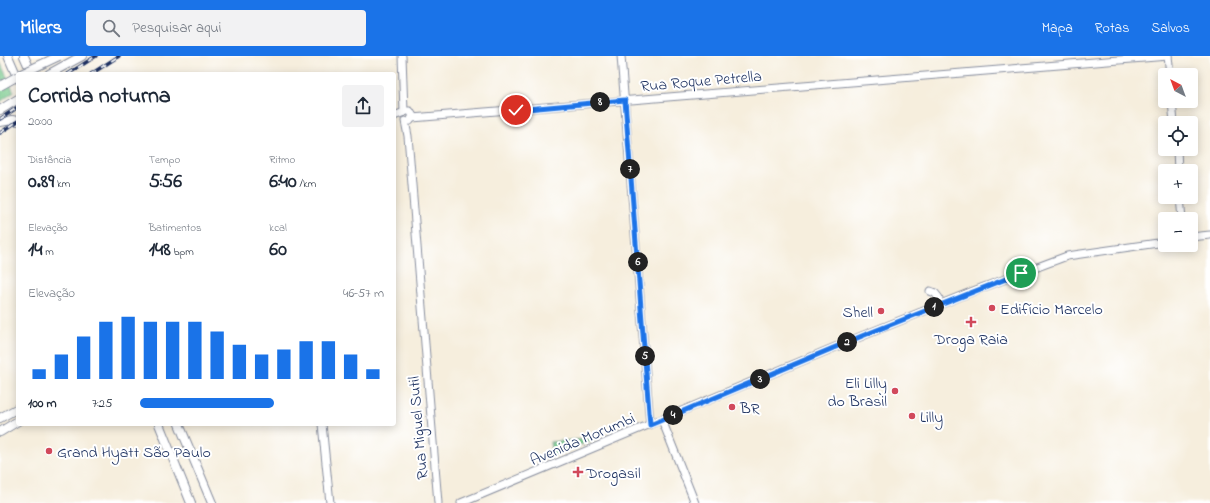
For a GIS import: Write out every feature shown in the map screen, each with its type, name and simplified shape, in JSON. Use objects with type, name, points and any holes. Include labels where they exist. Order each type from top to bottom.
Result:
[{"type":"main road","points":[[8,56],[16,75]]},
{"type":"main road","points":[[25,72],[59,56]]},
{"type":"main road","points":[[53,72],[82,56]]},
{"type":"main road","points":[[25,57],[31,72]]},
{"type":"main road","points":[[0,86],[16,77]]},
{"type":"main road","points":[[0,110],[16,100]]},
{"type":"main road","points":[[0,122],[16,121]]},
{"type":"main road","points":[[0,418],[16,409]]},
{"type":"main road","points":[[0,432],[16,422]]},
{"type":"main road","points":[[160,426],[191,503]]},
{"type":"main road","points":[[180,426],[212,503]]},
{"type":"street","name":"Rua Miguel Sutil","points":[[402,56],[438,503]]},
{"type":"street","points":[[621,56],[650,425]]},
{"type":"street","points":[[1168,56],[1169,68]]},
{"type":"street","name":"Rua Roque Petrella","points":[[396,118],[1168,56]]},
{"type":"street","points":[[1198,237],[1210,234]]},
{"type":"street","name":"Avenida Morumbi","points":[[461,503],[936,306],[1067,256],[1158,243]]},
{"type":"street","points":[[930,291],[935,293],[939,298],[936,306]]},
{"type":"street","points":[[662,420],[695,503]]},
{"type":"street","points":[[322,426],[330,503]]},
{"type":"green space","points":[[0,62],[14,92],[0,102]]},
{"type":"green space","points":[[598,438],[552,456],[550,442]]},
{"type":"railway","points":[[71,72],[96,56]]},
{"type":"railway","points":[[94,72],[119,56]]},
{"type":"railway","points":[[0,119],[16,108]]},
{"type":"railway","points":[[0,133],[16,122]]},
{"type":"place","name":"Edifício Marcelo","points":[[992,308]]},
{"type":"place","name":"Shell","points":[[881,311]]},
{"type":"place","name":"Droga Raia","points":[[971,322]]},
{"type":"place","name":"Eli Lilly do Brasil","points":[[895,391]]},
{"type":"place","name":"BR","points":[[732,407]]},
{"type":"place","name":"Lilly","points":[[912,416]]},
{"type":"place","name":"Grand Hyatt São Paulo","points":[[49,451]]},
{"type":"place","name":"Drogasil","points":[[578,472]]},
{"type":"route","points":[[516,110],[625,100],[650,425],[862,336],[1021,273]]}]
